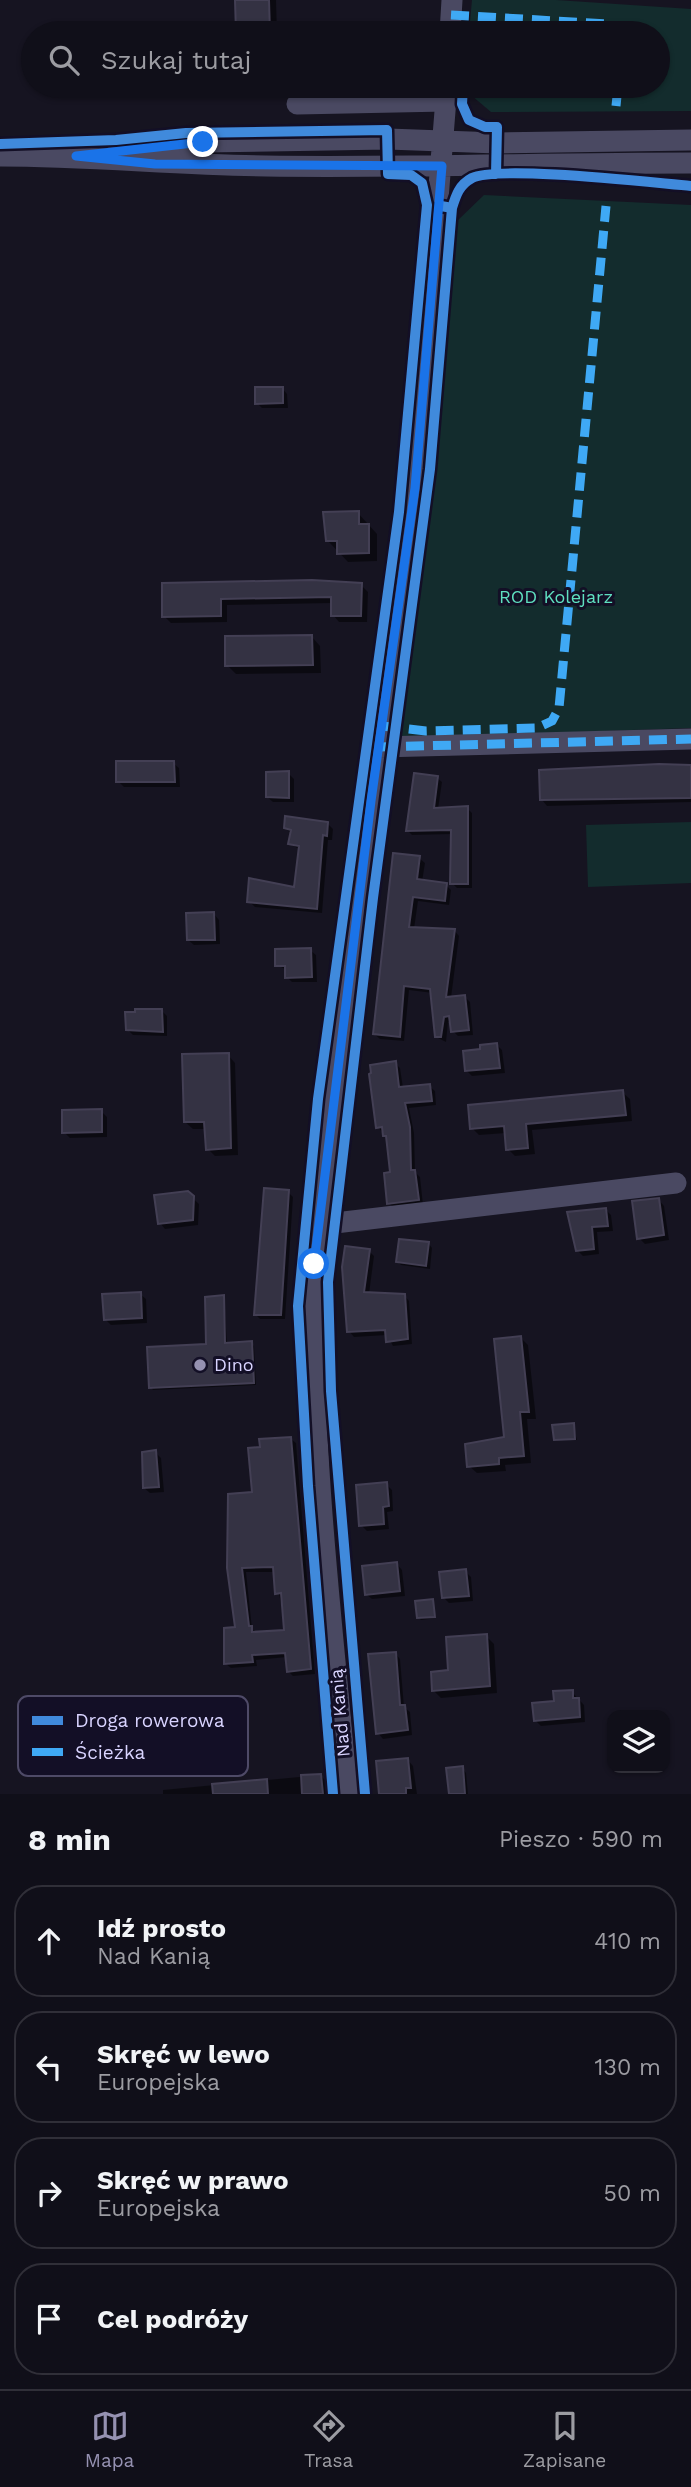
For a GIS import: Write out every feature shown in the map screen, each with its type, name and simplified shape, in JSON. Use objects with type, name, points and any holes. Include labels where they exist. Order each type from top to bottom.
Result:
[{"type":"street","points":[[451,21],[452,0]]},
{"type":"street","points":[[297,104],[378,98]]},
{"type":"street","name":"Nad Kanią","points":[[348,1794],[320,1489],[313,1330],[318,1225],[415,488],[446,98]]},
{"type":"street","points":[[76,156],[203,142],[444,140],[497,143],[691,140]]},
{"type":"street","points":[[0,156],[76,156],[155,164],[442,166],[691,163]]},
{"type":"street","points":[[379,747],[691,740]]},
{"type":"street","points":[[318,1225],[676,1183]]},
{"type":"green space","points":[[472,0],[556,0],[691,9],[691,111],[491,112],[474,98],[670,98],[670,21],[470,21]]},
{"type":"green space","name":"ROD Kolejarz","points":[[484,195],[691,205],[691,728],[397,738],[436,463],[456,222]]},
{"type":"green space","points":[[691,822],[691,883],[588,887],[586,825]]},
{"type":"building","points":[[235,0],[269,0],[270,21],[236,21]]},
{"type":"building","points":[[255,387],[283,387],[283,403],[255,404]]},
{"type":"building","points":[[359,511],[359,524],[369,524],[369,553],[337,554],[337,541],[326,541],[323,512]]},
{"type":"building","points":[[312,580],[362,583],[361,616],[331,616],[331,597],[221,599],[221,616],[162,617],[162,583]]},
{"type":"building","points":[[312,635],[313,665],[225,666],[225,636]]},
{"type":"building","points":[[116,761],[174,761],[175,782],[116,782]]},
{"type":"building","points":[[691,765],[691,798],[540,800],[539,770]]},
{"type":"building","points":[[289,771],[289,798],[266,797],[266,772]]},
{"type":"building","points":[[414,773],[438,776],[434,808],[468,806],[468,884],[450,884],[451,830],[406,831]]},
{"type":"building","points":[[285,816],[328,822],[327,836],[323,835],[317,909],[247,902],[249,878],[294,887],[299,846],[288,844],[291,830],[284,828]]},
{"type":"building","points":[[393,853],[420,856],[417,879],[447,883],[445,901],[413,897],[409,927],[455,929],[446,997],[465,995],[469,1030],[451,1032],[449,1016],[444,1017],[441,1037],[435,1037],[430,989],[404,986],[400,1037],[373,1034]]},
{"type":"building","points":[[214,912],[215,940],[187,940],[186,913]]},
{"type":"building","points":[[311,948],[312,977],[285,978],[285,966],[275,966],[275,949]]},
{"type":"building","points":[[135,1009],[162,1009],[163,1032],[126,1030],[125,1012],[135,1012]]},
{"type":"building","points":[[497,1043],[500,1068],[465,1071],[463,1051]]},
{"type":"building","points":[[229,1053],[231,1148],[206,1150],[204,1122],[184,1122],[182,1054]]},
{"type":"building","points":[[396,1061],[399,1087],[430,1084],[432,1101],[405,1103],[410,1127],[411,1170],[415,1170],[419,1200],[387,1204],[384,1173],[390,1172],[386,1136],[383,1136],[382,1127],[376,1128],[369,1074],[370,1065]]},
{"type":"building","points":[[623,1090],[626,1115],[526,1124],[528,1148],[506,1150],[504,1126],[470,1129],[468,1105]]},
{"type":"building","points":[[102,1109],[102,1132],[62,1133],[62,1110]]},
{"type":"building","points":[[264,1188],[289,1190],[281,1315],[254,1315]]},
{"type":"building","points":[[188,1191],[194,1196],[193,1220],[158,1224],[154,1195]]},
{"type":"building","points":[[659,1198],[664,1235],[637,1239],[632,1201]]},
{"type":"building","points":[[606,1208],[608,1226],[592,1227],[594,1249],[576,1251],[567,1212]]},
{"type":"building","points":[[399,1239],[429,1242],[426,1266],[396,1262]]},
{"type":"building","points":[[345,1246],[370,1249],[364,1292],[405,1294],[408,1339],[386,1342],[385,1330],[347,1332],[342,1267]]},
{"type":"building","points":[[141,1292],[142,1318],[104,1320],[102,1294]]},
{"type":"building","name":"Dino","points":[[224,1295],[225,1343],[252,1341],[254,1383],[149,1388],[147,1347],[206,1344],[205,1297]]},
{"type":"building","points":[[521,1336],[529,1412],[520,1412],[524,1456],[499,1458],[499,1464],[467,1467],[465,1444],[504,1437],[494,1339]]},
{"type":"building","points":[[574,1423],[575,1439],[554,1440],[552,1425]]},
{"type":"building","points":[[291,1437],[311,1669],[287,1672],[285,1653],[252,1655],[253,1662],[224,1664],[224,1628],[235,1627],[227,1568],[228,1494],[252,1492],[248,1448],[260,1447],[259,1439]],"holes":[[[273,1567],[275,1594],[281,1593],[284,1630],[252,1632],[242,1568]]]},
{"type":"building","points":[[156,1450],[159,1487],[143,1488],[142,1452]]},
{"type":"building","points":[[387,1482],[389,1506],[383,1507],[384,1524],[359,1526],[356,1485]]},
{"type":"building","points":[[397,1562],[400,1591],[365,1595],[362,1566]]},
{"type":"building","points":[[466,1569],[469,1596],[442,1598],[439,1572]]},
{"type":"building","points":[[433,1599],[435,1617],[417,1618],[415,1601]]},
{"type":"building","points":[[487,1634],[490,1686],[432,1691],[431,1672],[448,1670],[446,1637]]},
{"type":"building","points":[[396,1652],[400,1705],[405,1705],[408,1730],[376,1734],[368,1654]]},
{"type":"building","points":[[573,1690],[573,1698],[579,1698],[580,1717],[534,1721],[532,1703],[554,1701],[553,1691]]},
{"type":"building","points":[[408,1758],[411,1788],[406,1788],[406,1794],[379,1794],[376,1761]]},
{"type":"building","points":[[463,1766],[465,1794],[449,1794],[446,1768]]},
{"type":"building","points":[[321,1774],[323,1794],[302,1794],[301,1775]]},
{"type":"building","points":[[267,1779],[268,1794],[213,1794],[212,1784]]},
{"type":"marked path","points":[[451,15],[556,21]]},
{"type":"marked path","points":[[616,106],[617,98]]},
{"type":"marked path","points":[[382,726],[426,731],[537,728],[552,721],[559,708],[606,206]]},
{"type":"marked path","points":[[379,747],[691,739]]},
{"type":"cycle path","points":[[462,98],[469,120],[485,127],[497,127],[496,174]]},
{"type":"cycle path","points":[[0,144],[116,140],[186,133],[387,130],[388,174],[411,175],[422,183],[427,205],[399,512],[318,1099],[298,1306],[308,1486],[333,1794]]},
{"type":"cycle path","points":[[441,206],[452,208],[464,184],[472,178],[487,174],[543,174],[691,186]]},
{"type":"cycle path","points":[[365,1794],[331,1391],[328,1282],[373,898],[430,469],[452,208]]},
{"type":"place","name":"Dino","points":[[200,1365]]},
{"type":"route","points":[[203,142],[76,156],[155,164],[442,166],[415,488],[371,801],[314,1264]]}]
